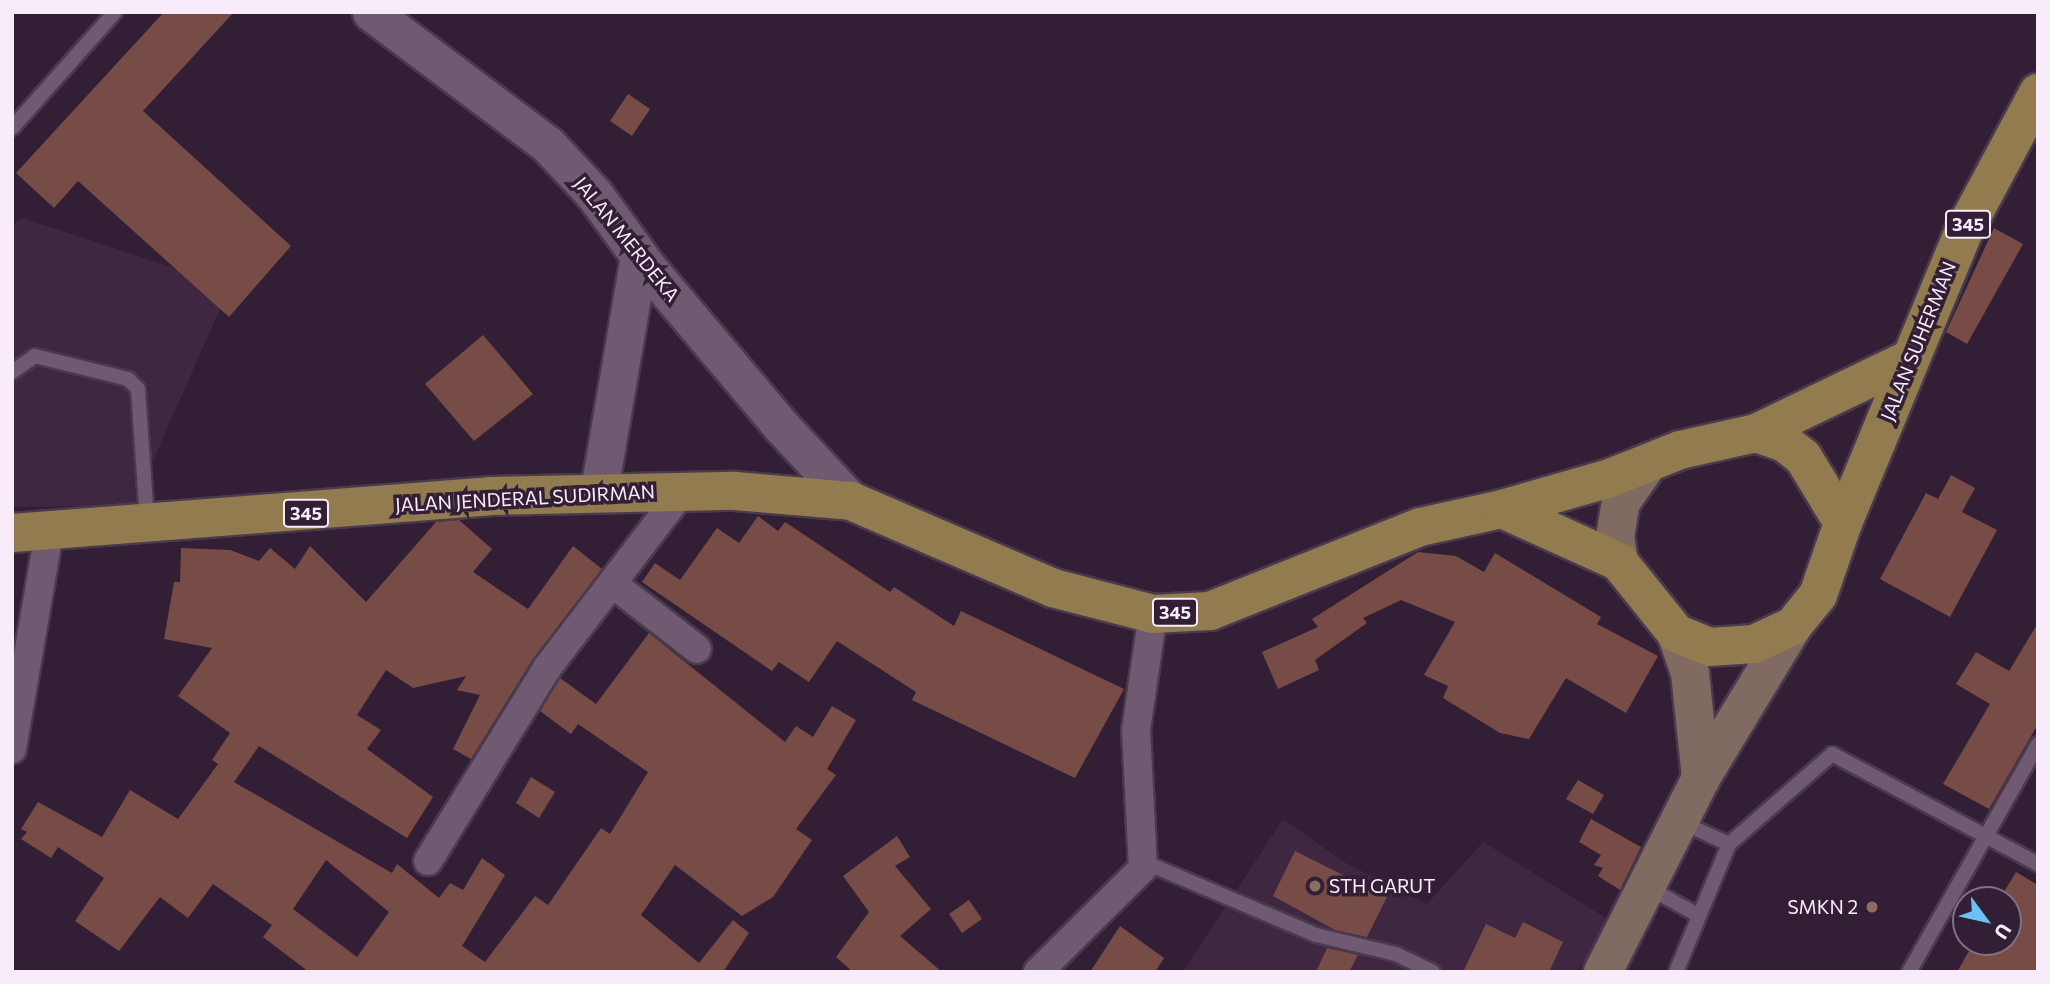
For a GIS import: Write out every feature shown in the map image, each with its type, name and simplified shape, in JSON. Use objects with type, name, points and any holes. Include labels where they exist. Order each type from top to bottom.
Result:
[{"type":"main road","name":"JALAN SUHERMAN","points":[[1843,523],[1964,231],[2038,93]]},
{"type":"main road","name":"345","points":[[1647,465],[1680,450],[1756,433],[1909,359]]},
{"type":"main road","points":[[1603,972],[1701,778],[1793,626],[1818,595],[1843,523],[1828,490],[1803,457],[1786,443],[1756,433]]},
{"type":"main road","name":"JALAN JENDERAL SUDIRMAN","points":[[30,532],[147,521],[599,490],[683,490],[851,501],[1053,588],[1153,614],[1210,611],[1420,527],[1502,509],[1647,465]]},
{"type":"main road","points":[[1619,562],[1615,538],[1621,502],[1647,465]]},
{"type":"main road","points":[[1502,509],[1619,562],[1676,634],[1690,673],[1701,778]]},
{"type":"main road","points":[[1676,634],[1710,647],[1730,648],[1793,626]]},
{"type":"street","name":"JALAN MERDEKA","points":[[371,12],[548,145],[594,194],[639,256],[851,501]]},
{"type":"street","points":[[599,490],[639,256]]},
{"type":"street","points":[[428,861],[547,668],[683,490]]},
{"type":"street","points":[[12,749],[30,532]]},
{"type":"street","points":[[613,584],[697,649]]},
{"type":"street","points":[[1038,972],[1056,949],[1135,881],[1144,862],[1136,730],[1153,614]]},
{"type":"lane","points":[[12,128],[115,12]]},
{"type":"lane","points":[[12,372],[35,356],[128,379],[138,389],[147,521]]},
{"type":"lane","points":[[1909,972],[2038,744]]},
{"type":"lane","points":[[1676,972],[1696,914],[1729,845],[1832,754],[2038,864]]},
{"type":"lane","points":[[1679,821],[1729,845]]},
{"type":"lane","points":[[1144,862],[1316,935],[1413,960],[1433,972]]},
{"type":"lane","points":[[1646,886],[1696,914]]},
{"type":"shaded area","points":[[22,218],[193,274],[223,302],[133,506],[12,507],[12,226]]},
{"type":"shaded area","name":"STH GARUT","points":[[1283,819],[1344,862],[1427,904],[1483,842],[1614,923],[1576,972],[1183,972]]},
{"type":"building","points":[[164,12],[234,12],[143,111],[291,246],[229,317],[78,181],[54,208],[16,173]]},
{"type":"building","points":[[628,94],[650,109],[632,136],[610,121]]},
{"type":"building","points":[[1994,228],[2023,244],[1967,344],[1946,332]]},
{"type":"building","points":[[483,335],[533,394],[474,441],[425,384]]},
{"type":"building","points":[[1951,475],[1975,488],[1962,512],[1997,530],[1950,617],[1880,579],[1926,493],[1938,499]]},
{"type":"building","points":[[758,516],[778,531],[785,522],[890,592],[894,587],[954,626],[961,611],[1124,689],[1075,778],[912,700],[916,692],[837,641],[809,682],[779,662],[772,671],[642,582],[655,563],[680,580],[717,528],[739,543]]},
{"type":"building","points":[[459,520],[492,549],[473,572],[528,609],[573,546],[602,569],[533,659],[471,759],[453,749],[480,695],[457,690],[466,676],[413,688],[386,670],[357,715],[381,730],[367,749],[433,797],[407,838],[259,746],[234,782],[392,873],[397,864],[439,898],[450,883],[463,890],[482,858],[505,875],[462,946],[485,962],[535,896],[548,905],[601,828],[610,834],[648,772],[578,724],[571,734],[540,711],[560,678],[596,704],[649,633],[785,742],[796,726],[813,737],[832,706],[856,720],[827,769],[836,775],[796,829],[812,840],[773,897],[742,916],[675,865],[641,915],[699,963],[733,920],[749,933],[723,972],[309,972],[263,937],[272,925],[213,884],[188,918],[160,897],[119,951],[75,921],[104,878],[58,847],[51,858],[21,839],[27,832],[21,829],[38,802],[102,837],[130,790],[178,819],[218,764],[212,760],[230,733],[178,696],[212,648],[164,639],[174,582],[180,582],[181,548],[230,550],[259,561],[270,548],[295,569],[310,546],[366,602],[436,522]],"holes":[[[326,860],[389,912],[357,957],[293,909]]]},
{"type":"building","points":[[1418,552],[1456,556],[1484,572],[1495,553],[1601,617],[1597,624],[1658,656],[1626,713],[1566,678],[1529,739],[1500,733],[1443,698],[1448,686],[1424,675],[1455,622],[1401,600],[1363,618],[1367,623],[1315,660],[1319,670],[1278,689],[1262,652],[1318,627],[1312,619]]},
{"type":"building","points":[[2038,623],[2038,724],[1989,809],[1943,784],[1990,704],[1956,684],[1976,652],[2009,671]]},
{"type":"building","points":[[531,777],[555,792],[539,818],[516,803]]},
{"type":"building","points":[[1578,780],[1604,795],[1593,814],[1566,799]]},
{"type":"building","points":[[1591,819],[1641,847],[1620,890],[1598,876],[1603,868],[1594,865],[1601,855],[1579,842]]},
{"type":"building","points":[[897,836],[910,857],[895,866],[931,909],[900,936],[942,972],[853,972],[836,957],[869,912],[843,876]]},
{"type":"building","points":[[1295,851],[1387,897],[1367,937],[1335,930],[1273,896]]},
{"type":"building","points":[[2016,872],[2038,885],[2038,972],[1957,972],[1966,956],[2022,956],[2022,886],[2008,886]]},
{"type":"building","points":[[969,900],[982,919],[962,933],[949,914]]},
{"type":"building","points":[[1523,922],[1563,942],[1549,972],[1463,972],[1486,924],[1515,938]]},
{"type":"building","points":[[1120,926],[1164,958],[1155,972],[1090,972]]},
{"type":"building","points":[[1327,948],[1358,955],[1349,972],[1316,972]]},
{"type":"place","name":"STH GARUT","points":[[1315,886]]},
{"type":"place","name":"SMKN 2","points":[[1872,907]]}]
